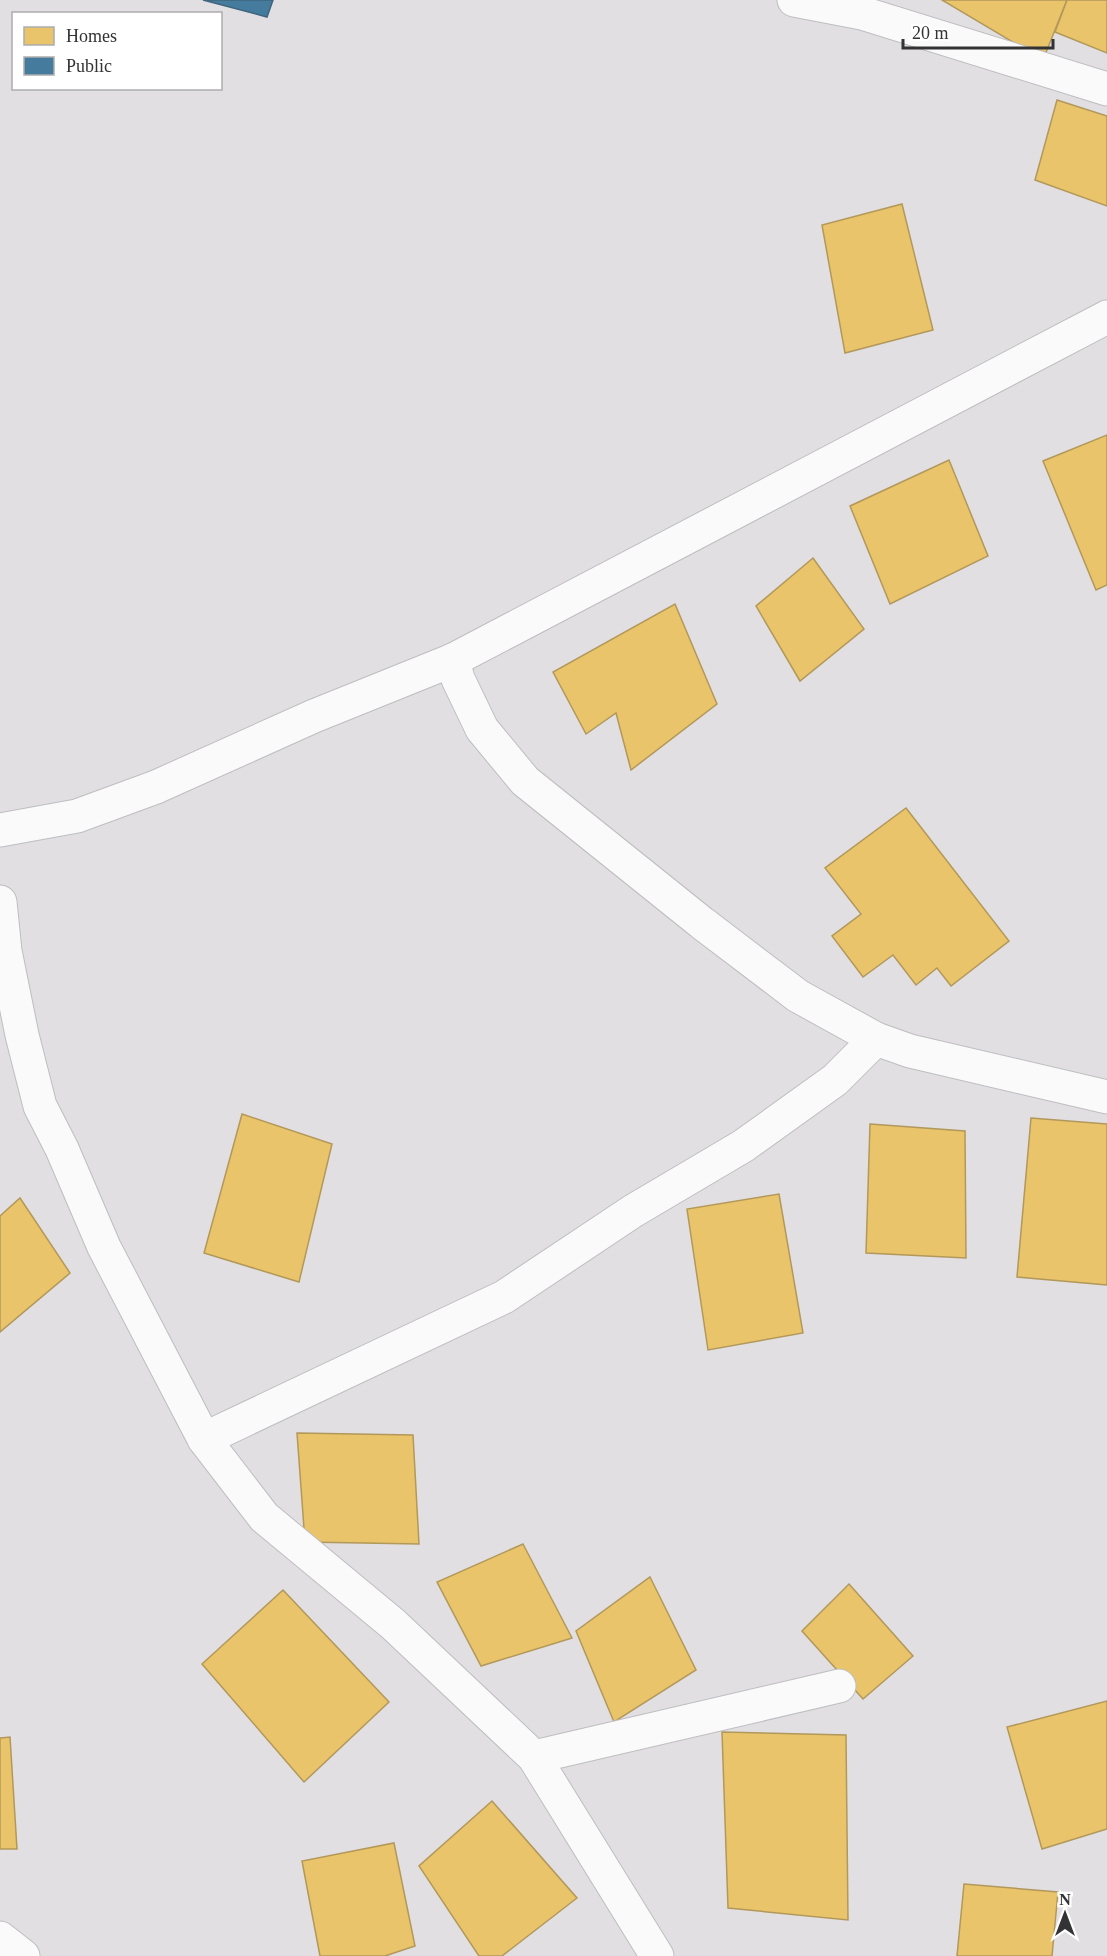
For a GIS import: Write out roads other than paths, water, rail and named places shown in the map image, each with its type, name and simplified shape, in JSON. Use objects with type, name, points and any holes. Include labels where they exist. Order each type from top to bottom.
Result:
[{"type":"street","points":[[795,0],[866,7],[1107,89]]},
{"type":"street","points":[[0,830],[77,816],[147,790],[314,716],[453,660],[1107,317]]},
{"type":"street","points":[[453,660],[458,679],[482,729],[525,781],[702,923],[798,996],[876,1039],[932,1057],[1107,1097]]},
{"type":"street","points":[[0,902],[5,951],[22,1035],[40,1106],[62,1149],[104,1247],[204,1439],[264,1517],[393,1624],[534,1757],[657,1956]]},
{"type":"street","points":[[204,1439],[504,1298],[633,1211],[743,1146],[835,1080],[876,1039]]},
{"type":"street","points":[[534,1757],[839,1686]]},
{"type":"street","points":[[0,1938],[23,1956]]}]
